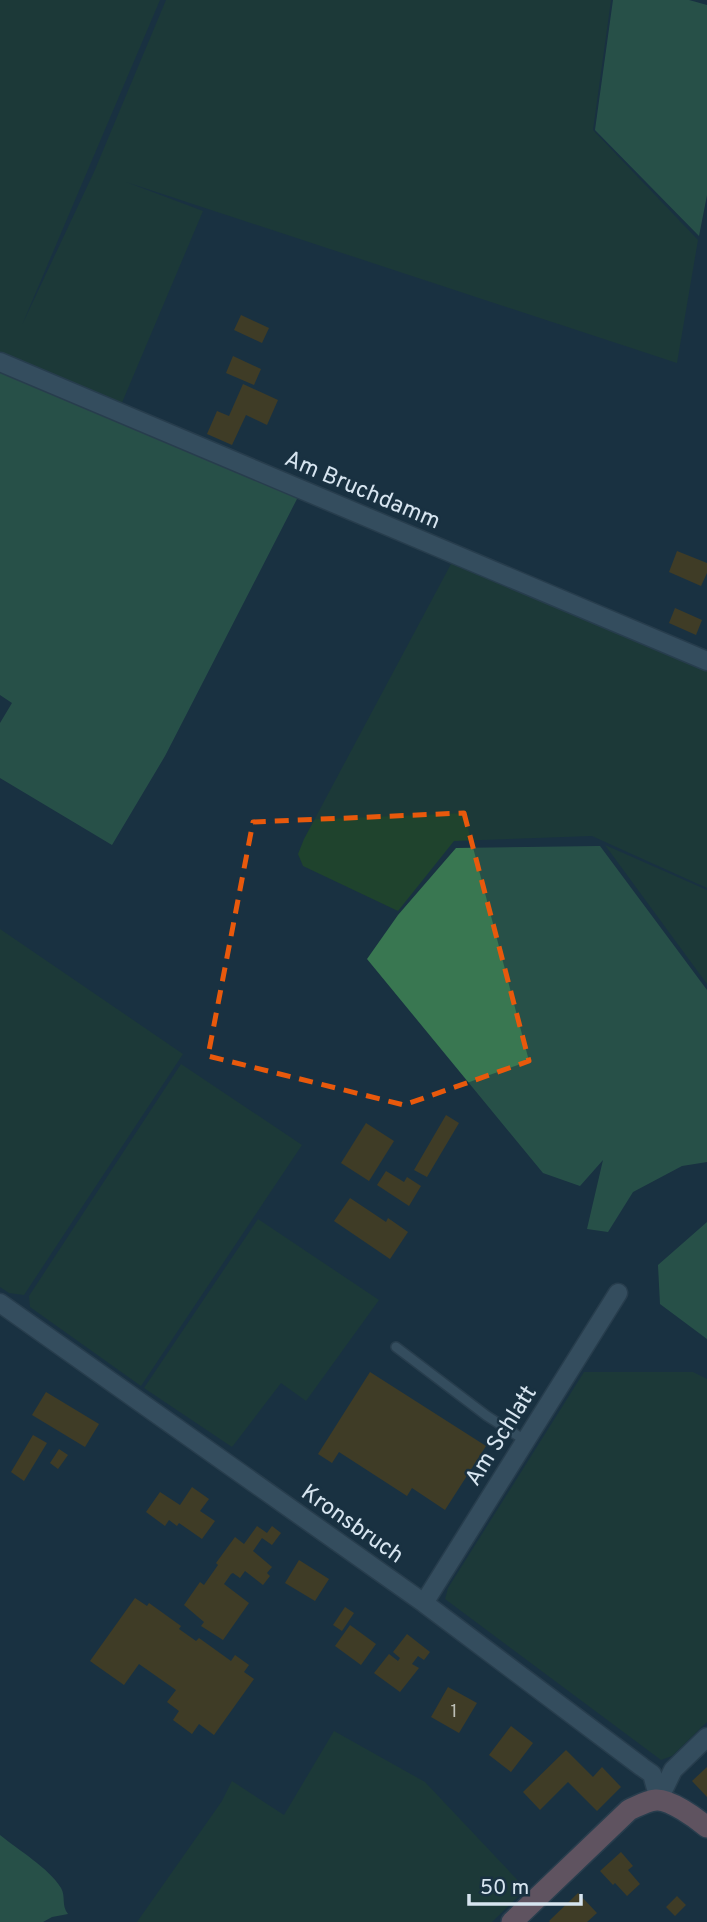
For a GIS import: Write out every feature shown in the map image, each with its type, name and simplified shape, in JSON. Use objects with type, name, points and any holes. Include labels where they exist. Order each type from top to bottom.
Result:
[{"type":"main road","points":[[512,1922],[629,1810],[643,1803],[659,1799],[707,1827]]},
{"type":"street","name":"Am Bruchdamm","points":[[0,362],[707,661]]},
{"type":"street","name":"Am Schlatt","points":[[424,1604],[618,1293]]},
{"type":"street","name":"Kronsbruch","points":[[0,1303],[424,1604],[652,1774],[659,1799]]},
{"type":"street","points":[[659,1799],[673,1770],[707,1737]]},
{"type":"lane","points":[[396,1347],[487,1416],[526,1441]]},
{"type":"highlighted area","points":[[464,813],[529,1061],[404,1105],[208,1056],[253,822]]},
{"type":"green space","points":[[0,0],[160,0],[22,325],[94,172],[166,0],[611,0],[593,130],[698,240],[677,363],[126,182],[203,211],[121,405],[0,352]]},
{"type":"green space","points":[[613,0],[689,0],[707,5],[707,195],[699,236],[595,130]]},
{"type":"green space","points":[[0,368],[298,497],[165,756],[112,845],[0,778],[0,723],[12,703],[0,695]]},
{"type":"green space","points":[[459,563],[707,669],[707,888],[592,836],[454,841],[398,911],[303,866],[298,854],[304,839],[451,564]]},
{"type":"green space","points":[[605,845],[707,890],[707,984]]},
{"type":"green space","points":[[600,846],[707,990],[707,1162],[682,1166],[633,1192],[608,1232],[587,1229],[603,1160],[580,1186],[543,1173],[367,959],[398,915],[456,848]]},
{"type":"green space","points":[[0,929],[183,1054],[24,1295],[9,1293],[0,1287]]},
{"type":"green space","points":[[181,1064],[302,1145],[141,1386],[30,1307],[29,1296]]},
{"type":"green space","points":[[258,1219],[379,1300],[306,1401],[281,1383],[232,1447],[144,1388]]},
{"type":"green space","points":[[707,1222],[707,1339],[660,1304],[658,1265]]},
{"type":"green space","points":[[584,1372],[693,1372],[707,1379],[707,1722],[672,1756],[661,1760],[445,1599],[448,1588]]},
{"type":"green space","points":[[334,1731],[425,1782],[526,1889],[492,1922],[137,1922],[222,1801],[232,1781],[284,1815]]},
{"type":"green space","points":[[0,1835],[56,1881],[61,1888],[68,1914],[43,1922],[0,1922]]},
{"type":"building","points":[[241,315],[269,328],[262,343],[234,330]]},
{"type":"building","points":[[233,356],[261,369],[254,385],[226,373]]},
{"type":"building","points":[[243,384],[278,400],[267,425],[246,415],[232,445],[207,434],[217,411],[229,416]]},
{"type":"building","points":[[677,551],[707,563],[707,573],[701,586],[669,572]]},
{"type":"building","points":[[675,608],[702,620],[696,635],[669,623]]},
{"type":"building","points":[[446,1115],[459,1123],[427,1177],[414,1170]]},
{"type":"building","points":[[366,1123],[394,1141],[369,1181],[341,1163]]},
{"type":"building","points":[[386,1171],[404,1182],[407,1177],[421,1186],[409,1206],[377,1185]]},
{"type":"building","points":[[350,1198],[386,1222],[388,1218],[408,1232],[390,1259],[334,1221]]},
{"type":"building","points":[[370,1372],[486,1446],[445,1510],[412,1488],[407,1496],[339,1452],[332,1463],[318,1454]]},
{"type":"building","points":[[46,1392],[99,1424],[85,1447],[32,1415]]},
{"type":"building","points":[[33,1435],[47,1443],[24,1481],[11,1472]]},
{"type":"building","points":[[59,1449],[68,1455],[58,1469],[50,1463]]},
{"type":"building","points":[[192,1487],[209,1499],[200,1511],[215,1521],[202,1539],[179,1523],[177,1526],[169,1520],[165,1526],[146,1512],[160,1492],[180,1505]]},
{"type":"building","points":[[257,1526],[267,1533],[272,1526],[281,1533],[272,1545],[262,1538],[253,1551],[272,1567],[267,1573],[270,1576],[263,1585],[245,1571],[240,1578],[231,1574],[224,1584],[249,1603],[223,1640],[201,1626],[204,1622],[184,1605],[200,1582],[204,1585],[235,1537],[244,1544]]},
{"type":"building","points":[[299,1560],[329,1579],[315,1601],[285,1583]]},
{"type":"building","points":[[135,1598],[147,1606],[149,1603],[181,1626],[179,1629],[196,1641],[199,1638],[231,1661],[235,1655],[249,1665],[244,1672],[254,1679],[214,1735],[199,1724],[192,1734],[173,1720],[179,1711],[167,1702],[176,1690],[139,1664],[124,1685],[90,1661]]},
{"type":"building","points":[[345,1607],[354,1613],[342,1631],[333,1625]]},
{"type":"building","points":[[350,1625],[376,1644],[361,1665],[335,1646]]},
{"type":"building","points":[[407,1634],[430,1652],[424,1660],[418,1656],[412,1664],[419,1668],[400,1692],[374,1673],[389,1654],[398,1661],[400,1658],[393,1652]]},
{"type":"building","points":[[448,1687],[477,1703],[459,1733],[431,1717]]},
{"type":"building","points":[[511,1726],[533,1743],[511,1772],[489,1755]]},
{"type":"building","points":[[566,1750],[593,1777],[602,1767],[621,1787],[597,1811],[568,1782],[540,1810],[523,1792]]},
{"type":"building","points":[[707,1767],[707,1797],[692,1781]]},
{"type":"building","points":[[621,1852],[633,1866],[628,1870],[640,1884],[627,1896],[600,1871]]},
{"type":"building","points":[[578,1893],[597,1913],[587,1922],[549,1921]]},
{"type":"building","points":[[677,1896],[686,1905],[675,1916],[666,1907]]}]
